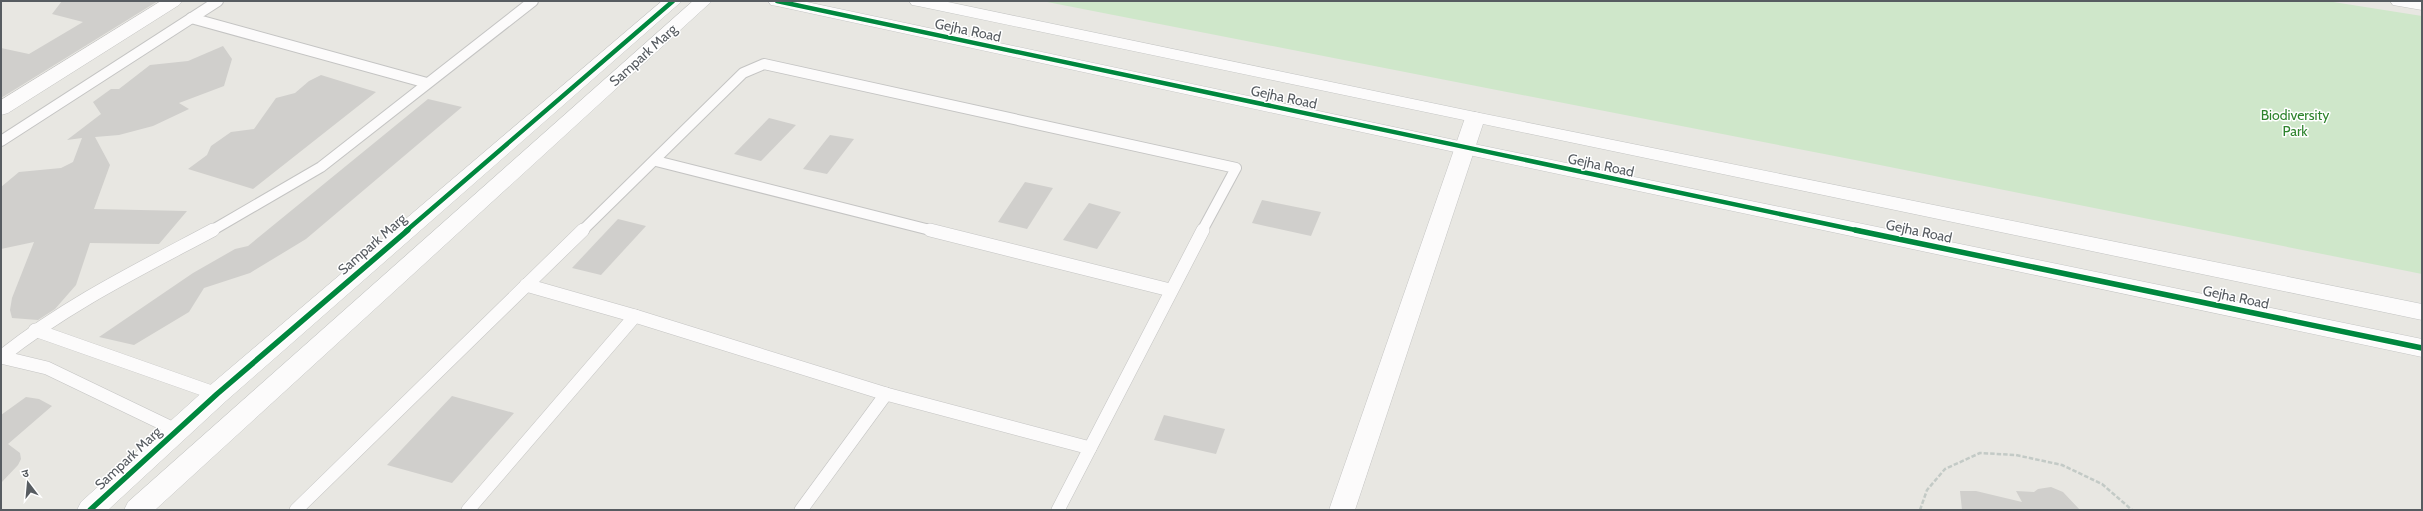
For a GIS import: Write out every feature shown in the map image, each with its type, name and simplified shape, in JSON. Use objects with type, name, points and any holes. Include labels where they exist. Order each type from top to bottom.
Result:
[{"type":"street","points":[[1,109],[173,1]]},
{"type":"street","name":"Sampark Marg","points":[[90,510],[217,394],[674,1]]},
{"type":"street","name":"Sampark Marg","points":[[137,510],[703,1]]},
{"type":"street","name":"Gejha Road","points":[[777,1],[1464,148],[2422,348]]},
{"type":"street","name":"Gejha Road","points":[[918,1],[1475,118],[2422,312]]},
{"type":"street","points":[[2399,1],[2422,5]]},
{"type":"street","points":[[1342,510],[1475,118]]},
{"type":"lane","points":[[1,141],[218,1]]},
{"type":"lane","points":[[1,357],[35,330],[119,279],[286,189],[321,167],[533,1]]},
{"type":"lane","points":[[191,18],[427,83]]},
{"type":"lane","points":[[296,510],[526,285],[656,161],[743,73],[764,64],[1236,168],[1170,290],[1058,510]]},
{"type":"lane","points":[[656,161],[1170,290]]},
{"type":"lane","points":[[526,285],[635,316],[886,394],[1090,448]]},
{"type":"lane","points":[[468,510],[635,316]]},
{"type":"lane","points":[[35,330],[217,394]]},
{"type":"lane","points":[[1,357],[47,368],[176,430]]},
{"type":"lane","points":[[801,510],[886,394]]},
{"type":"path","points":[[1920,510],[1927,490],[1945,469],[1980,453],[2016,455],[2062,466],[2102,484],[2132,510]]},
{"type":"green space","name":"Biodiversity Park","points":[[1042,1],[2327,1],[2422,16],[2422,274],[1855,160]]},
{"type":"building","points":[[62,1],[158,1],[1,98],[1,48],[29,54],[83,22],[52,14]]},
{"type":"building","points":[[223,46],[232,59],[224,86],[179,103],[189,109],[153,126],[119,135],[95,137],[110,165],[94,209],[187,211],[159,244],[90,243],[76,285],[55,309],[38,320],[12,318],[10,310],[12,298],[34,242],[1,249],[1,187],[19,172],[61,168],[73,162],[82,138],[67,140],[101,114],[93,102],[111,89],[119,89],[150,65],[188,61]]},
{"type":"building","points":[[321,75],[376,92],[253,189],[188,169],[207,155],[211,146],[231,132],[254,129],[276,98],[295,93],[309,81]]},
{"type":"building","points":[[428,99],[462,107],[306,239],[250,273],[204,288],[189,312],[134,345],[99,337],[193,273],[235,249],[248,246]]},
{"type":"building","points":[[769,118],[796,125],[761,161],[734,154]]},
{"type":"building","points":[[830,135],[854,139],[827,174],[803,169]]},
{"type":"building","points":[[1025,182],[1053,188],[1027,229],[998,222]]},
{"type":"building","points":[[1262,200],[1321,212],[1311,236],[1252,223]]},
{"type":"building","points":[[1089,203],[1121,212],[1097,249],[1063,240]]},
{"type":"building","points":[[618,219],[646,226],[601,275],[572,268]]},
{"type":"building","points":[[452,396],[514,413],[452,483],[387,465]]},
{"type":"building","points":[[26,397],[39,399],[52,406],[8,444],[20,453],[21,459],[18,465],[1,483],[1,415]]},
{"type":"building","points":[[1164,415],[1225,429],[1216,454],[1154,440]]},
{"type":"building","points":[[2051,487],[2063,492],[2080,510],[1962,510],[1960,491],[1976,491],[2022,502],[2016,491],[2034,492],[2038,489]]},
{"type":"cycle path","points":[[90,510],[217,394],[673,1]]},
{"type":"cycle path","points":[[777,1],[1464,148],[2422,348]]}]
